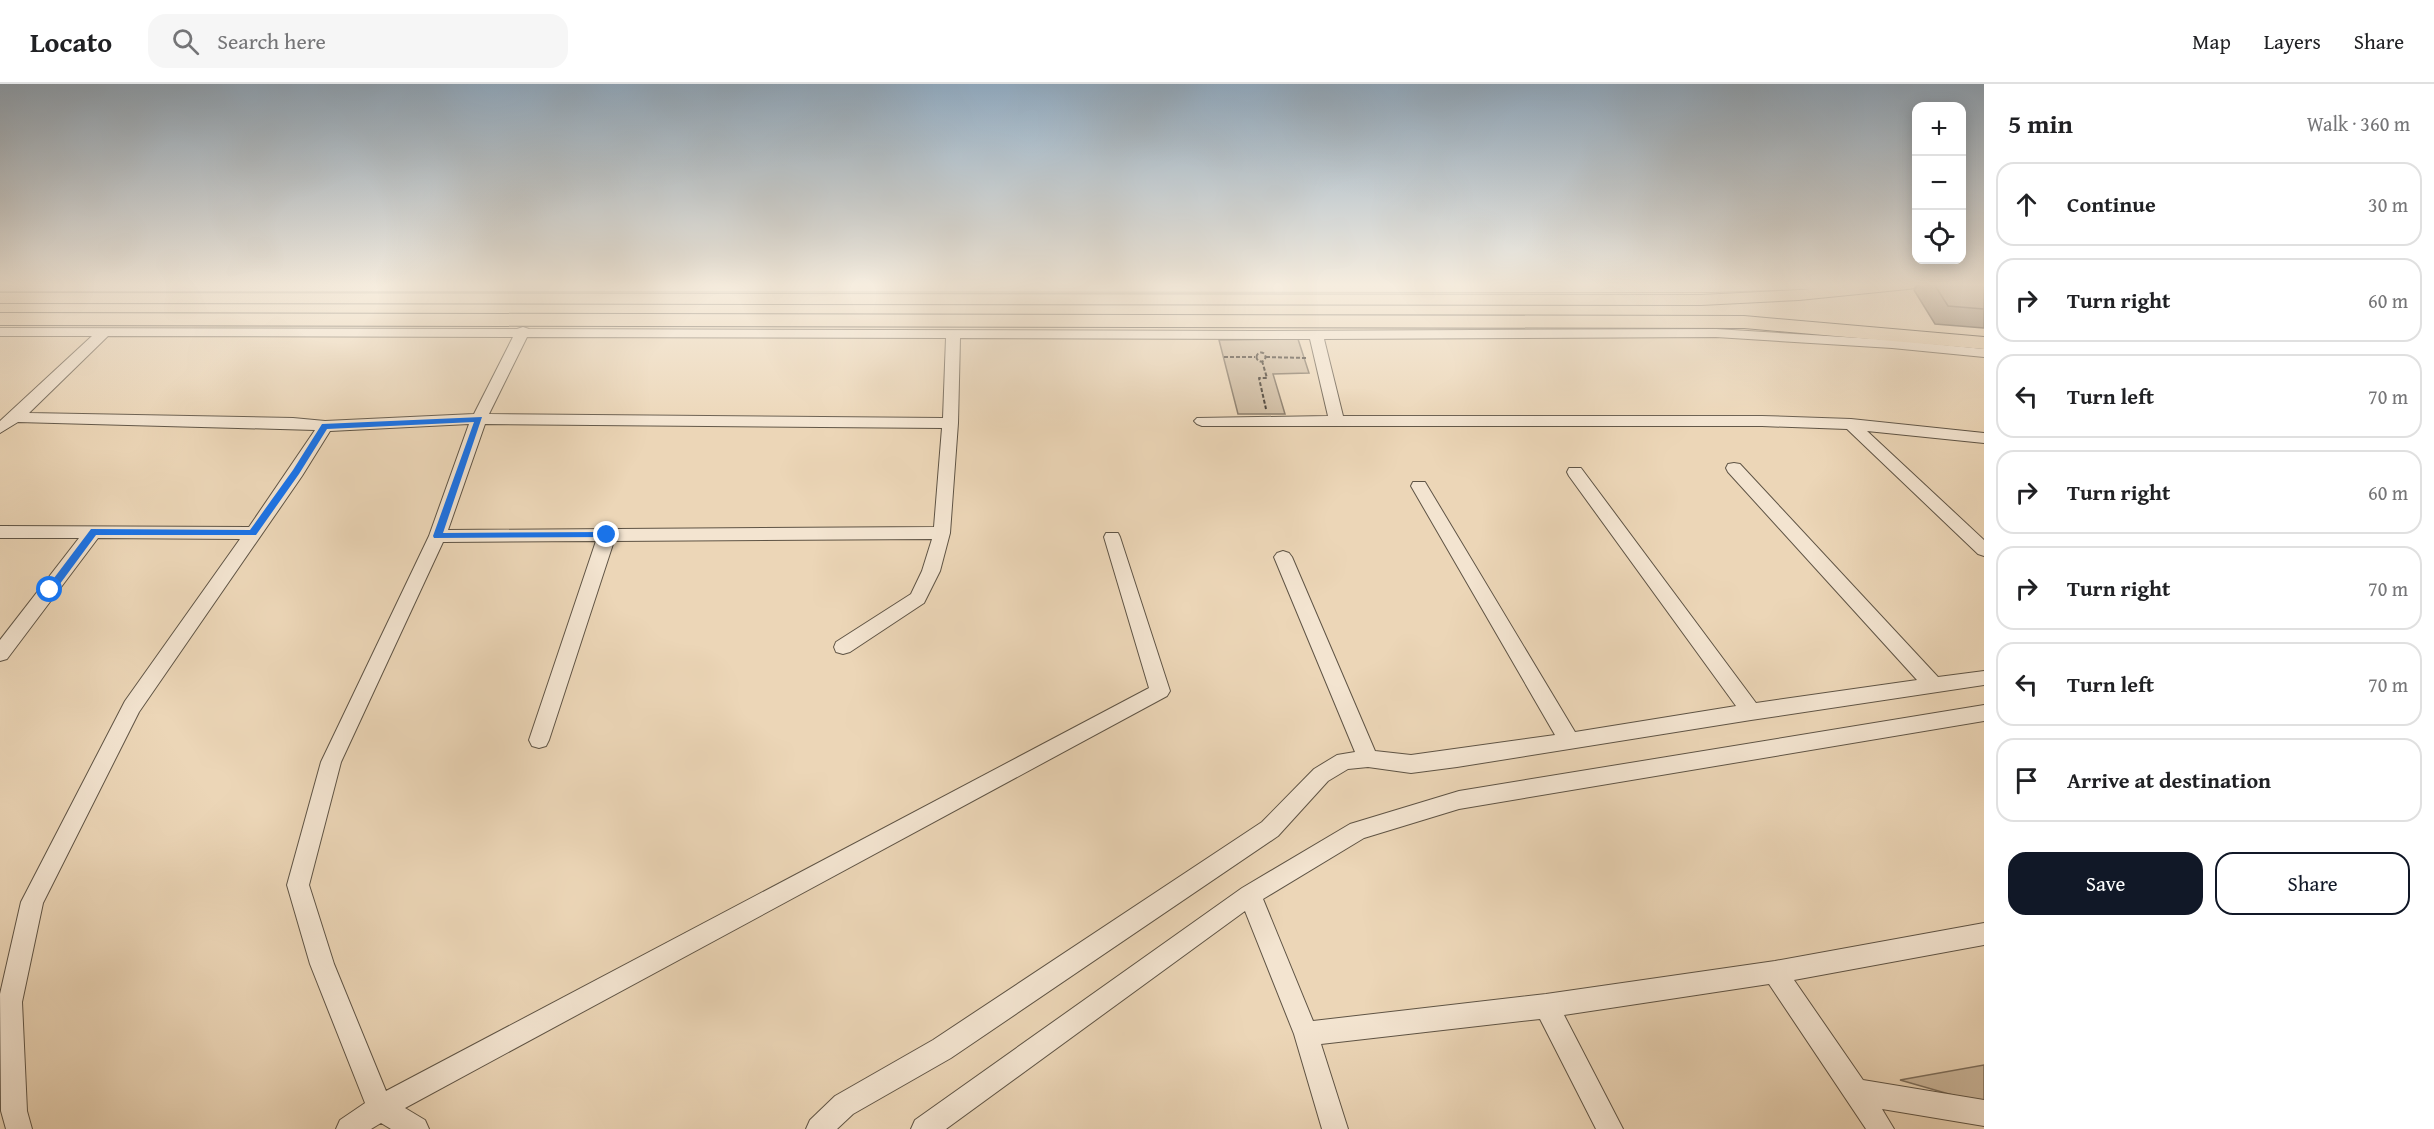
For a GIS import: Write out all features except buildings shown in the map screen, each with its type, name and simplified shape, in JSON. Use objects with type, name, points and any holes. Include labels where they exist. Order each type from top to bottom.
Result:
[{"type":"main road","points":[[1873,333],[1984,343]]},
{"type":"street","points":[[0,428],[15,417],[104,333]]},
{"type":"street","points":[[416,1129],[380,1107],[322,964],[298,885],[331,762],[437,536],[479,419],[522,333]]},
{"type":"street","points":[[776,333],[1316,335],[1716,333],[1892,344],[1984,353]]},
{"type":"street","points":[[843,647],[918,598],[931,571],[942,533],[950,423],[952,334]]},
{"type":"street","points":[[1316,335],[1337,422]]},
{"type":"street","points":[[15,417],[293,423],[325,426],[479,419],[950,423]]},
{"type":"street","points":[[1202,421],[1762,421],[1851,424],[1984,438]]},
{"type":"street","points":[[1851,424],[1984,550]]},
{"type":"street","points":[[19,1129],[14,1112],[10,1002],[32,903],[132,707],[296,472],[325,426]]},
{"type":"street","points":[[1734,468],[1934,686]]},
{"type":"street","points":[[1575,472],[1751,712]]},
{"type":"street","points":[[1419,486],[1570,742]]},
{"type":"street","points":[[0,654],[94,531]]},
{"type":"street","points":[[0,532],[252,533]]},
{"type":"street","points":[[437,536],[942,533]]},
{"type":"street","points":[[539,740],[607,535]]},
{"type":"street","points":[[349,1129],[380,1107],[1160,691],[1112,537]]},
{"type":"street","points":[[1283,557],[1368,759]]},
{"type":"street","points":[[819,1129],[844,1105],[942,1049],[1270,829],[1321,776],[1344,761],[1368,759],[1411,764],[1457,759],[1984,678]]},
{"type":"street","points":[[924,1129],[1250,896],[1358,831],[1460,800],[1984,713]]},
{"type":"street","points":[[1250,896],[1306,1034],[1335,1129]]},
{"type":"street","points":[[1306,1034],[1546,1006],[1775,972],[1984,934]]},
{"type":"street","points":[[1775,972],[1881,1129]]},
{"type":"street","points":[[1546,1006],[1610,1129]]},
{"type":"street","points":[[1858,1092],[1984,1113]]},
{"type":"path","points":[[1224,357],[1255,357],[1260,354],[1266,357],[1322,358]]},
{"type":"path","points":[[1255,357],[1262,361],[1267,378],[1259,378],[1269,422]]},
{"type":"path","points":[[1262,361],[1266,357]]},
{"type":"shaded area","points":[[1298,339],[1309,373],[1273,374],[1285,414],[1238,414],[1219,340]]},
{"type":"shaded area","points":[[1984,1065],[1984,1104],[1900,1080]]},
{"type":"route","points":[[50,590],[94,531],[252,533],[296,472],[325,426],[479,419],[437,536],[607,535]]}]
